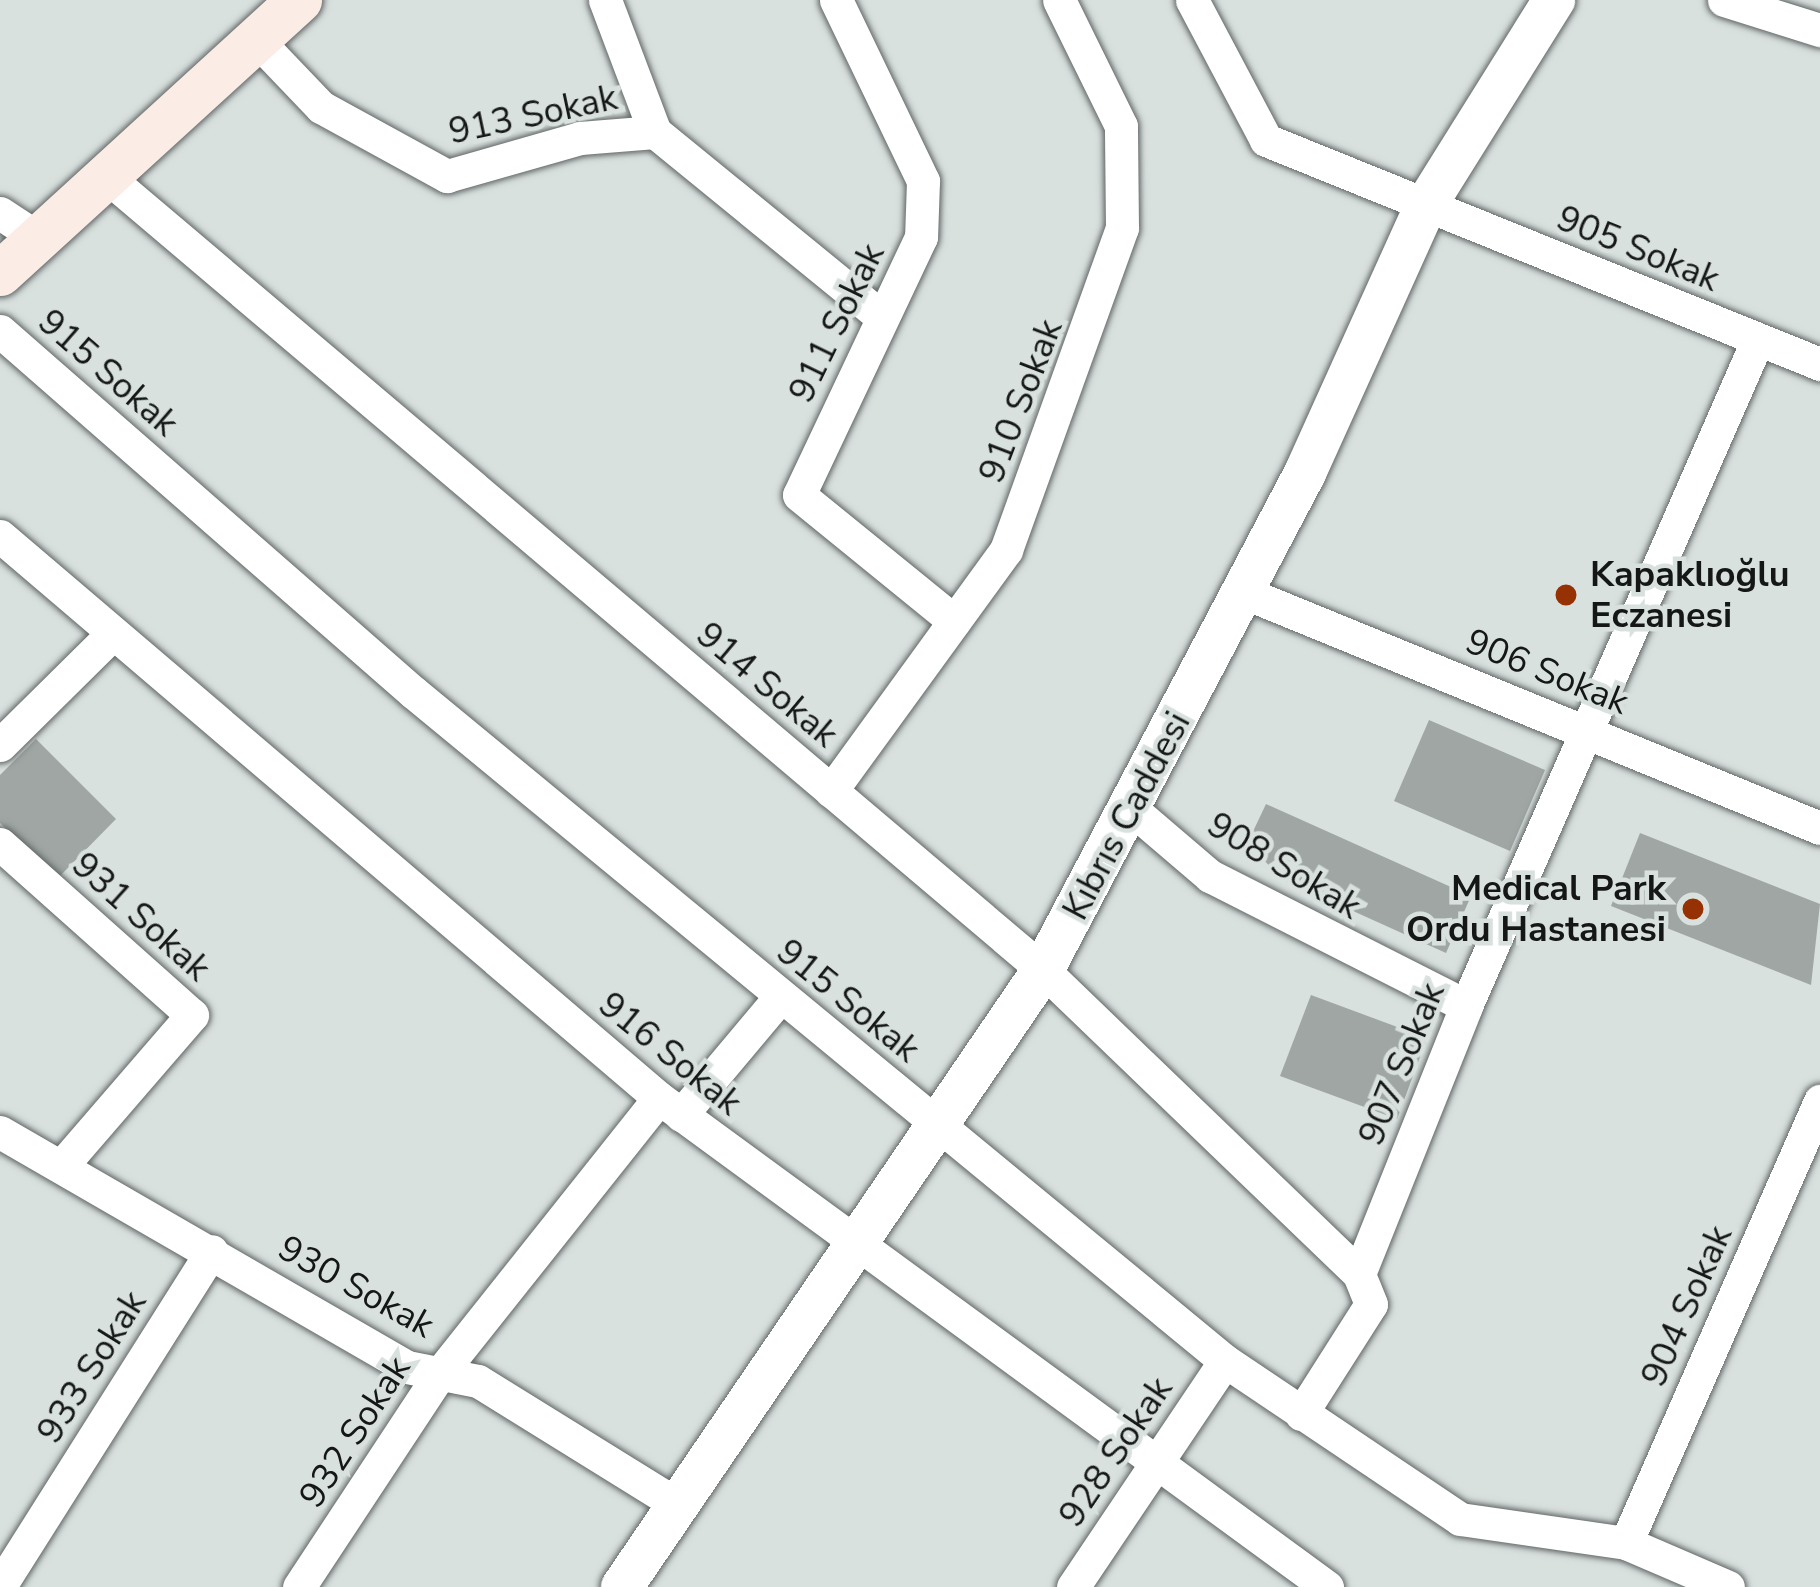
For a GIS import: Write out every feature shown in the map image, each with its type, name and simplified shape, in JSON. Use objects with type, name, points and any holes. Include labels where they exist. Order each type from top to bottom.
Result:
[{"type":"main road","points":[[0,273],[298,0]]},
{"type":"street","points":[[605,0],[655,131]]},
{"type":"street","name":"911 Sokak","points":[[836,0],[923,181],[922,237],[800,495],[954,621]]},
{"type":"street","name":"910 Sokak","points":[[831,790],[1006,550],[1122,227],[1121,126],[1059,0]]},
{"type":"street","name":"905 Sokak","points":[[1192,0],[1255,132],[1820,364]]},
{"type":"street","name":"Kıbrıs Caddesi","points":[[622,1587],[1043,970],[1135,812],[1426,205],[1554,0]]},
{"type":"street","points":[[1724,0],[1820,30]]},
{"type":"street","name":"913 Sokak","points":[[256,39],[321,107],[447,176],[580,138],[655,131],[881,316]]},
{"type":"street","name":"914 Sokak","points":[[106,176],[1043,970],[1359,1274]]},
{"type":"street","points":[[0,213],[38,238]]},
{"type":"street","name":"915 Sokak","points":[[0,331],[781,996],[1225,1361],[1460,1519],[1626,1543],[1672,1577],[1728,1587]]},
{"type":"street","name":"907 Sokak","points":[[1301,1414],[1371,1304],[1359,1274],[1466,1006],[1757,339]]},
{"type":"street","name":"916 Sokak","points":[[0,536],[670,1107],[1327,1587]]},
{"type":"street","name":"906 Sokak","points":[[1243,592],[1820,828]]},
{"type":"street","points":[[0,745],[113,633]]},
{"type":"street","name":"908 Sokak","points":[[1135,812],[1210,876],[1466,1006]]},
{"type":"street","name":"931 Sokak","points":[[0,844],[192,1015],[66,1161]]},
{"type":"street","name":"932 Sokak","points":[[299,1587],[441,1372],[670,1107],[781,996]]},
{"type":"street","name":"904 Sokak","points":[[1626,1543],[1820,1101]]},
{"type":"street","name":"930 Sokak","points":[[0,1132],[66,1161],[407,1367],[478,1381],[676,1503]]},
{"type":"street","name":"933 Sokak","points":[[0,1586],[212,1251]]},
{"type":"street","name":"928 Sokak","points":[[1073,1587],[1225,1361]]},
{"type":"building","points":[[1429,720],[1545,770],[1510,851],[1394,801]]},
{"type":"building","points":[[36,739],[116,819],[57,879],[0,823],[0,775]]},
{"type":"building","points":[[1266,804],[1471,896],[1446,953],[1280,878],[1248,842]]},
{"type":"building","points":[[1640,833],[1820,904],[1811,985],[1611,906]]},
{"type":"building","points":[[1311,995],[1427,1038],[1397,1119],[1280,1076]]},
{"type":"place","name":"Kapaklıoğlu Eczanesi","points":[[1566,595]]},
{"type":"place","name":"Medical Park Ordu Hastanesi","points":[[1693,909]]}]
